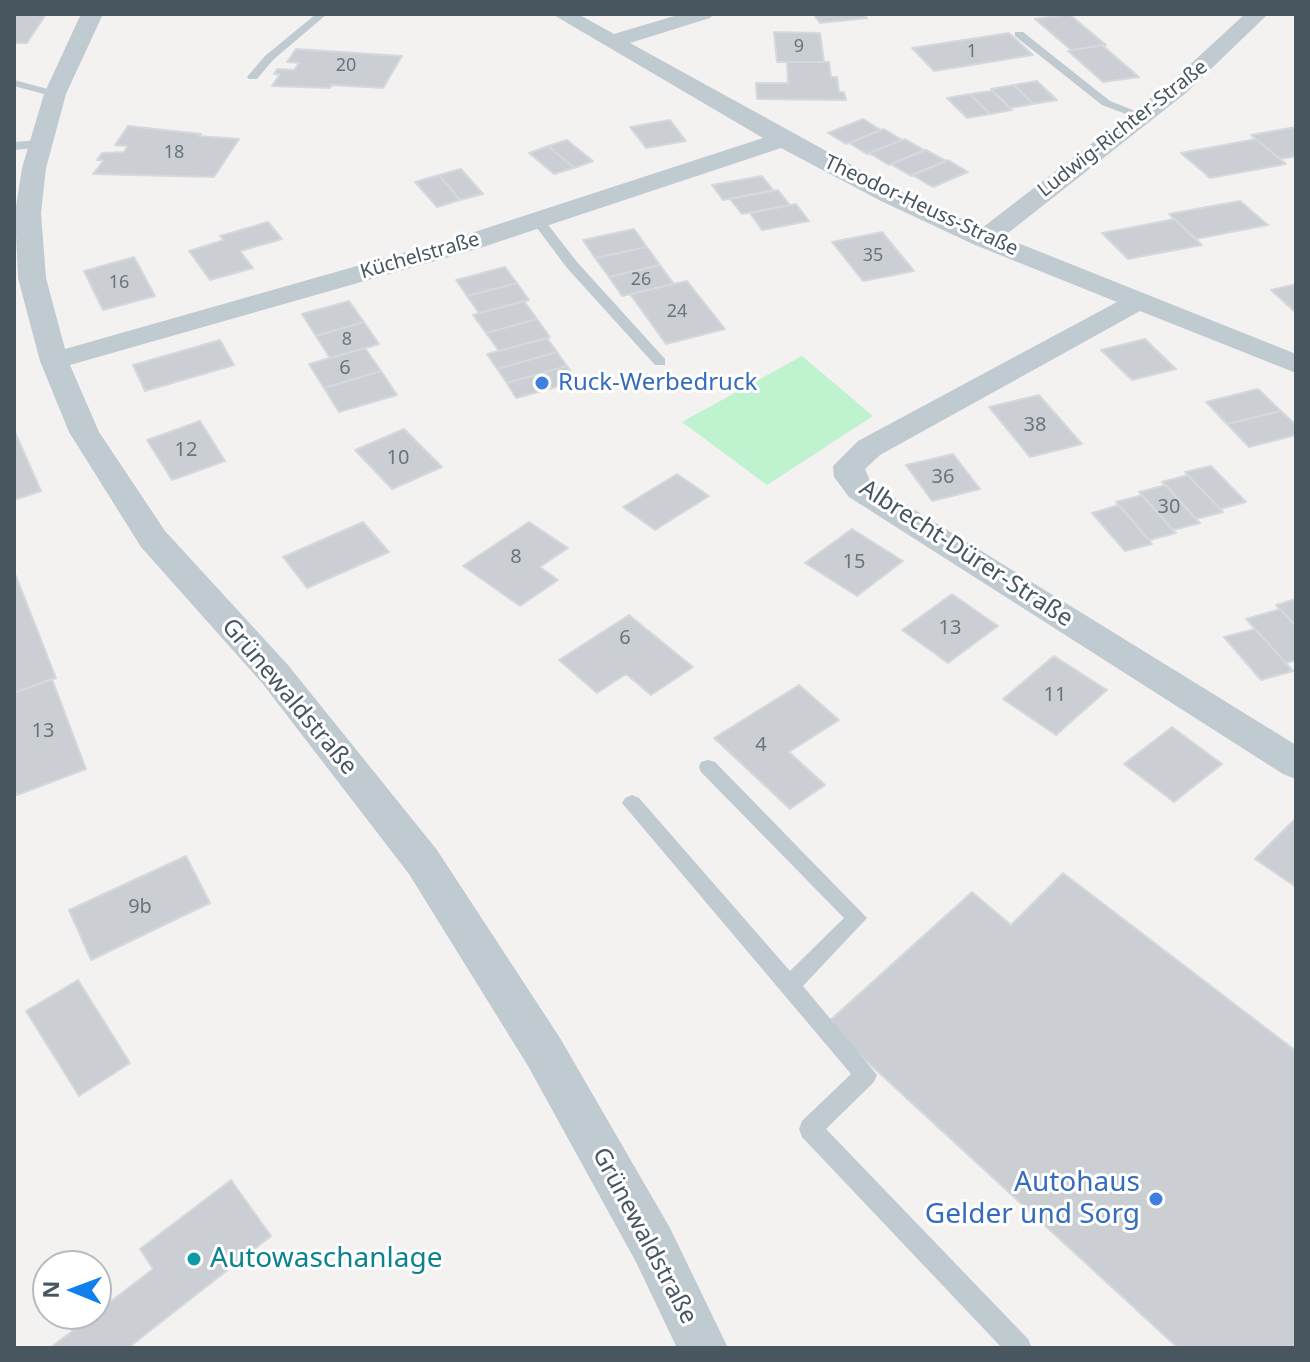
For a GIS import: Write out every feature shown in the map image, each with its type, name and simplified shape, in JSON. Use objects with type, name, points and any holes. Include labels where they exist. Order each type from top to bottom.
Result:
[{"type":"street","name":"Grünewaldstraße","points":[[92,14],[55,94],[27,145],[34,168],[28,213],[32,278],[54,361],[84,432],[153,539],[275,674],[423,862],[544,1052],[653,1245],[703,1348]]},
{"type":"street","name":"Theodor-Heuss-Straße","points":[[563,14],[890,196],[984,239],[1296,364]]},
{"type":"street","points":[[614,41],[703,14]]},
{"type":"street","name":"Ludwig-Richter-Straße","points":[[984,239],[1178,88],[1257,14]]},
{"type":"street","name":"Küchelstraße","points":[[54,361],[468,243],[783,139]]},
{"type":"street","name":"Albrecht-Dürer-Straße","points":[[1141,300],[869,448],[849,466],[850,477],[868,495],[1296,764]]},
{"type":"lane","points":[[253,77],[269,58],[322,14]]},
{"type":"lane","points":[[1019,34],[1106,103],[1142,116]]},
{"type":"lane","points":[[14,83],[55,94]]},
{"type":"lane","points":[[537,220],[572,265],[660,362]]},
{"type":"lane","points":[[708,767],[857,918],[789,986]]},
{"type":"lane","points":[[632,803],[866,1075],[810,1129],[1019,1348]]},
{"type":"green space","points":[[802,356],[873,416],[767,485],[682,422]]},
{"type":"building","points":[[14,14],[46,14],[27,43],[14,43]]},
{"type":"building","points":[[813,14],[864,14],[867,18],[820,23]]},
{"type":"building","points":[[1069,14],[1106,45],[1071,50],[1035,19]]},
{"type":"building","points":[[774,32],[820,33],[824,62],[777,62]]},
{"type":"building","points":[[1009,33],[1033,55],[934,71],[912,48]]},
{"type":"building","points":[[1102,45],[1139,77],[1103,82],[1068,51]]},
{"type":"building","points":[[296,49],[402,56],[383,88],[272,86],[280,74],[274,74],[277,69],[294,70],[299,63],[287,62]]},
{"type":"building","points":[[787,62],[829,62],[831,77],[837,77],[839,92],[844,92],[846,100],[757,99],[756,83],[788,83]]},
{"type":"building","points":[[1037,81],[1057,100],[1033,104],[1014,85]]},
{"type":"building","points":[[1014,85],[1033,104],[1010,108],[991,89]]},
{"type":"building","points":[[992,91],[1012,110],[990,114],[970,94]]},
{"type":"building","points":[[970,94],[990,114],[967,118],[947,98]]},
{"type":"building","points":[[863,119],[881,130],[846,144],[828,133]]},
{"type":"building","points":[[670,120],[686,141],[646,148],[630,127]]},
{"type":"building","points":[[128,126],[239,139],[214,177],[93,174],[104,160],[97,160],[102,153],[124,152],[128,146],[115,145]]},
{"type":"building","points":[[1296,127],[1296,156],[1280,159],[1251,135]]},
{"type":"building","points":[[884,129],[902,140],[867,154],[849,143]]},
{"type":"building","points":[[905,139],[924,150],[889,165],[869,153]]},
{"type":"building","points":[[1256,139],[1286,164],[1210,178],[1181,153]]},
{"type":"building","points":[[567,140],[593,161],[574,168],[548,146]]},
{"type":"building","points":[[548,146],[574,168],[554,174],[529,153]]},
{"type":"building","points":[[926,150],[946,161],[911,176],[891,164]]},
{"type":"building","points":[[948,160],[968,172],[933,187],[912,175]]},
{"type":"building","points":[[461,169],[483,194],[460,200],[439,175]]},
{"type":"building","points":[[439,175],[460,200],[437,207],[415,182]]},
{"type":"building","points":[[762,176],[773,190],[723,200],[712,185]]},
{"type":"building","points":[[778,190],[790,205],[742,214],[730,199]]},
{"type":"building","points":[[1240,201],[1268,225],[1195,239],[1169,214]]},
{"type":"building","points":[[796,204],[809,221],[762,230],[750,213]]},
{"type":"building","points":[[1175,219],[1202,245],[1128,259],[1102,233]]},
{"type":"building","points":[[268,222],[282,239],[240,251],[253,268],[210,280],[189,251],[224,240],[220,236]]},
{"type":"building","points":[[634,229],[647,247],[595,258],[583,240]]},
{"type":"building","points":[[882,232],[914,271],[863,281],[832,242]]},
{"type":"building","points":[[647,247],[660,265],[609,277],[595,258]]},
{"type":"building","points":[[134,257],[155,296],[103,310],[84,271]]},
{"type":"building","points":[[660,265],[674,284],[622,296],[609,277]]},
{"type":"building","points":[[505,267],[517,283],[467,296],[456,280]]},
{"type":"building","points":[[687,281],[725,329],[666,344],[630,294]]},
{"type":"building","points":[[517,283],[529,300],[479,313],[467,296]]},
{"type":"building","points":[[1296,284],[1296,313],[1271,290]]},
{"type":"building","points":[[349,301],[364,322],[316,336],[302,314]]},
{"type":"building","points":[[524,301],[537,319],[486,333],[473,315]]},
{"type":"building","points":[[537,319],[550,337],[499,351],[486,333]]},
{"type":"building","points":[[364,322],[379,344],[330,358],[316,336]]},
{"type":"building","points":[[547,338],[557,352],[497,369],[487,354]]},
{"type":"building","points":[[1145,339],[1176,369],[1132,380],[1101,350]]},
{"type":"building","points":[[220,340],[234,365],[145,391],[133,365]]},
{"type":"building","points":[[365,348],[381,371],[324,388],[309,364]]},
{"type":"building","points":[[557,352],[567,366],[507,383],[497,369]]},
{"type":"building","points":[[567,366],[578,381],[516,398],[507,383]]},
{"type":"building","points":[[381,371],[397,395],[339,412],[324,388]]},
{"type":"building","points":[[1258,389],[1281,411],[1227,424],[1206,402]]},
{"type":"building","points":[[1039,395],[1082,444],[1030,457],[989,407]]},
{"type":"building","points":[[1281,411],[1296,425],[1296,435],[1249,447],[1227,424]]},
{"type":"building","points":[[200,421],[225,461],[172,480],[147,440]]},
{"type":"building","points":[[404,429],[442,467],[392,489],[355,450]]},
{"type":"building","points":[[14,430],[41,491],[14,500]]},
{"type":"building","points":[[953,454],[980,489],[932,501],[906,465]]},
{"type":"building","points":[[1211,466],[1246,502],[1220,509],[1185,472]]},
{"type":"building","points":[[677,474],[709,496],[655,530],[623,507]]},
{"type":"building","points":[[1188,475],[1223,512],[1196,519],[1162,482]]},
{"type":"building","points":[[1166,485],[1200,523],[1173,530],[1139,492]]},
{"type":"building","points":[[1142,495],[1176,533],[1149,540],[1116,502]]},
{"type":"building","points":[[1119,505],[1152,544],[1125,551],[1092,513]]},
{"type":"building","points":[[363,522],[389,552],[307,588],[283,557]]},
{"type":"building","points":[[529,522],[568,548],[540,567],[558,580],[520,606],[463,566]]},
{"type":"building","points":[[852,529],[903,561],[857,596],[805,563]]},
{"type":"building","points":[[14,577],[56,678],[14,693]]},
{"type":"building","points":[[952,594],[998,626],[948,663],[902,630]]},
{"type":"building","points":[[1296,599],[1296,626],[1276,605]]},
{"type":"building","points":[[1280,609],[1296,626],[1296,660],[1286,663],[1246,619]]},
{"type":"building","points":[[629,615],[693,667],[651,695],[626,674],[597,693],[559,660]]},
{"type":"building","points":[[1255,629],[1293,671],[1261,680],[1224,637]]},
{"type":"building","points":[[1054,656],[1107,690],[1056,735],[1003,699]]},
{"type":"building","points":[[52,679],[86,769],[17,795],[14,786],[14,693]]},
{"type":"building","points":[[799,685],[839,720],[789,752],[825,785],[790,809],[714,738]]},
{"type":"building","points":[[1172,727],[1222,764],[1174,802],[1124,764]]},
{"type":"building","points":[[1296,818],[1296,887],[1255,859]]},
{"type":"building","points":[[186,856],[210,903],[91,960],[69,910]]},
{"type":"building","name":"Autohaus Gelder und Sorg","points":[[1063,873],[1296,1051],[1296,1348],[1178,1348],[826,1024],[972,892],[1011,925]]},
{"type":"building","points":[[78,980],[130,1063],[79,1096],[26,1011]]},
{"type":"building","name":"Autowaschanlage","points":[[231,1180],[271,1236],[128,1348],[50,1348],[73,1330],[112,1330],[112,1300],[153,1269],[140,1249]]},
{"type":"place","name":"Ruck-Werbedruck","points":[[542,383]]},
{"type":"place","name":"Autohaus Gelder und Sorg","points":[[1156,1199]]},
{"type":"place","name":"Autowaschanlage","points":[[194,1259]]}]
